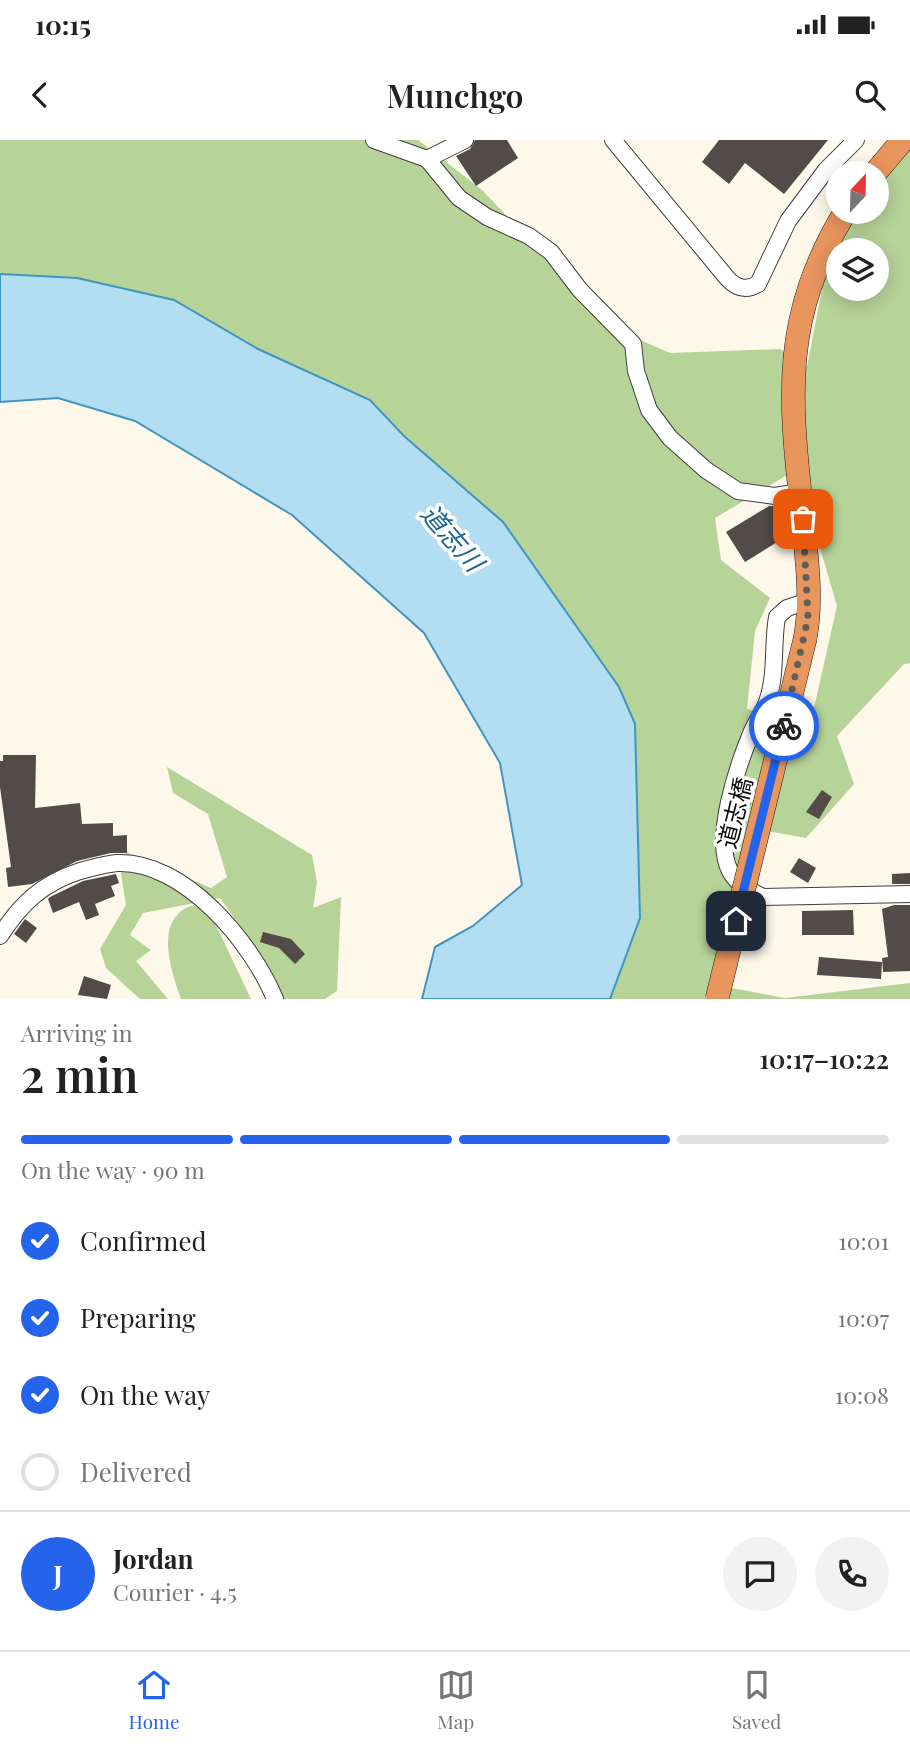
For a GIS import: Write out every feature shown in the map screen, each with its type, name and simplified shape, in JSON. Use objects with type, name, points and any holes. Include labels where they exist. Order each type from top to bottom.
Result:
[{"type":"highway","points":[[885,161],[903,140]]},
{"type":"highway","name":"道志橋","points":[[717,999],[805,639],[808,601],[792,401],[794,352],[809,285],[839,224]]},
{"type":"street","points":[[374,140],[426,159],[460,198],[487,217],[529,236],[551,252],[580,290],[633,344],[636,371],[649,410],[670,438],[706,470],[738,491],[775,496],[800,492]]},
{"type":"street","points":[[426,159],[465,140]]},
{"type":"street","points":[[613,140],[731,283],[749,288],[761,278],[780,234],[803,199],[856,140]]},
{"type":"street","points":[[808,601],[787,607],[777,617],[776,662],[767,702],[751,733],[734,781],[724,840],[729,871],[744,887],[763,897],[910,894]]},
{"type":"street","points":[[0,936],[26,899],[42,887],[92,868],[118,863],[143,867],[188,887],[212,909],[243,943],[275,999]]},
{"type":"green space","points":[[0,140],[418,140],[482,190],[615,329],[670,353],[780,349],[807,367],[826,271],[826,301],[889,301],[889,238],[840,238],[847,224],[889,224],[889,161],[910,140],[910,663],[904,664],[837,736],[854,784],[806,838],[751,828],[726,987],[785,998],[910,983],[910,999],[610,999],[640,918],[635,724],[619,687],[503,522],[404,436],[370,400],[258,349],[174,300],[77,278],[0,274]],"holes":[[[797,469],[837,606],[809,730],[747,709],[755,631],[770,598],[721,560],[715,518]]]},
{"type":"green space","points":[[167,767],[312,855],[317,882],[313,908],[341,897],[337,991],[325,999],[280,999],[240,926],[220,898],[143,913],[130,935],[151,950],[136,961],[168,999],[140,999],[106,968],[100,949],[126,905],[121,874],[126,852],[211,888],[227,877],[208,814],[173,793]]},
{"type":"green space","points":[[205,902],[251,999],[181,999],[171,965],[168,939],[170,928],[175,917],[184,909]]},
{"type":"water","name":"道志川","points":[[0,274],[77,278],[174,300],[258,349],[370,400],[404,436],[503,522],[619,687],[635,724],[640,918],[610,999],[422,999],[435,947],[473,926],[522,885],[500,763],[424,633],[292,515],[135,421],[58,398],[0,402]]},
{"type":"building","points":[[475,140],[507,140],[518,158],[476,186],[456,156],[470,149]]},
{"type":"building","points":[[719,140],[828,140],[784,194],[745,163],[729,184],[702,162]]},
{"type":"building","points":[[769,506],[775,506],[790,534],[745,562],[726,532]]},
{"type":"building","points":[[3,755],[36,755],[35,808],[80,803],[82,824],[113,823],[113,836],[127,835],[127,853],[111,853],[77,861],[32,884],[8,887],[6,868],[11,867],[0,787],[0,761],[3,761]]},
{"type":"building","points":[[751,789],[754,790],[745,824],[738,821]]},
{"type":"building","points":[[822,790],[832,797],[819,819],[806,812]]},
{"type":"building","points":[[799,858],[816,868],[808,883],[790,872]]},
{"type":"building","points":[[910,873],[910,884],[892,884],[892,874]]},
{"type":"building","points":[[116,874],[119,883],[111,886],[115,896],[95,904],[99,915],[86,920],[79,902],[53,913],[48,899],[50,897],[83,881]]},
{"type":"building","points":[[894,905],[910,905],[910,971],[883,972],[882,958],[888,957],[882,909]]},
{"type":"building","points":[[853,910],[854,935],[802,935],[802,911]]},
{"type":"building","points":[[25,919],[37,928],[26,943],[14,934]]},
{"type":"building","points":[[263,932],[291,939],[305,954],[295,964],[279,948],[260,942]]},
{"type":"building","points":[[819,957],[882,962],[881,979],[817,975]]},
{"type":"building","points":[[84,976],[111,985],[107,999],[78,995]]},
{"type":"way so far","points":[[784,726],[808,618],[803,519]]},
{"type":"route","points":[[736,921],[784,726]]}]
